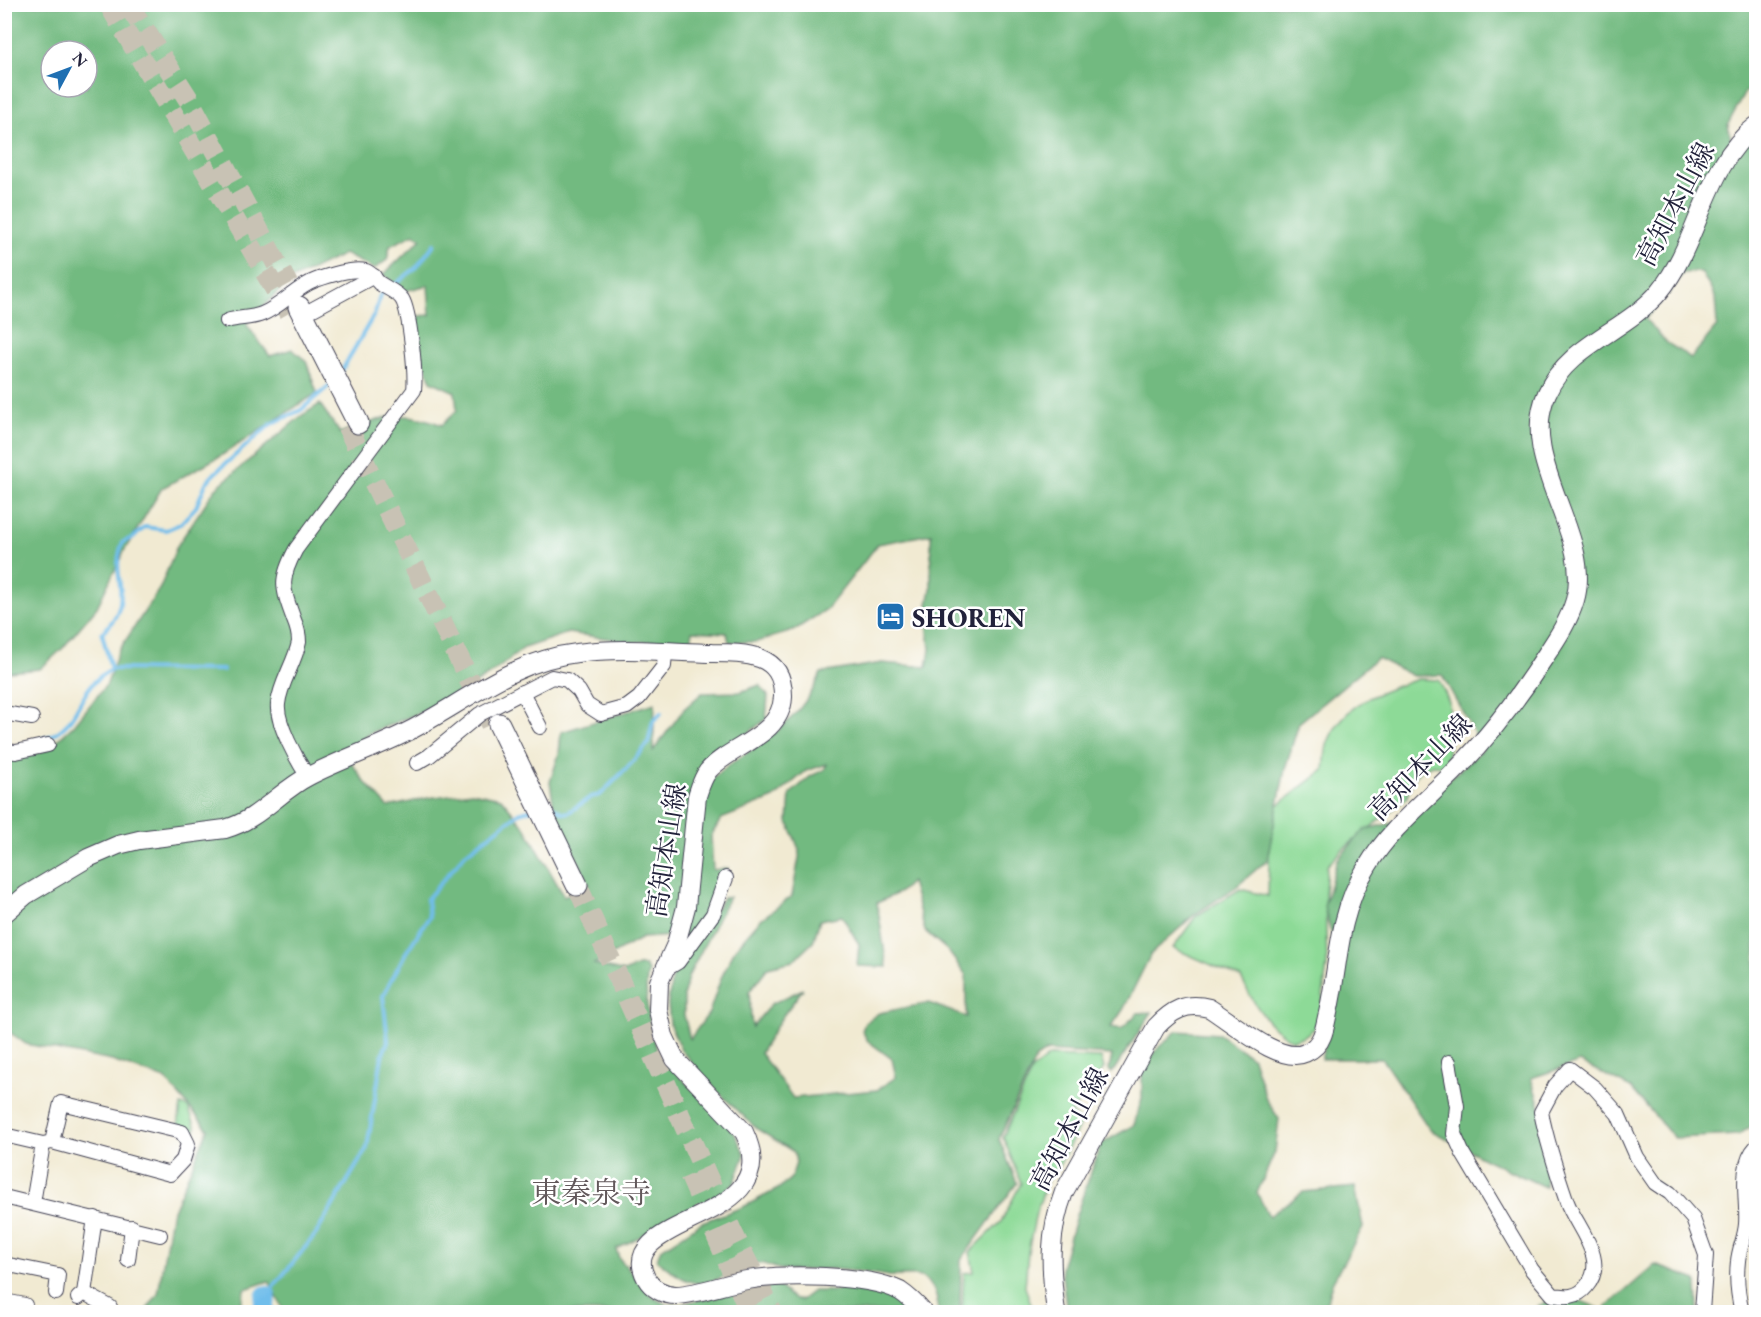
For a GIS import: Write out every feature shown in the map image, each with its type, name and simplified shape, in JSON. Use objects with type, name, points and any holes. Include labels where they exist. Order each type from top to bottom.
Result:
[{"type":"highway","points":[[300,309],[353,425]]},
{"type":"highway","points":[[497,730],[568,877]]},
{"type":"main road","name":"高知本山線","points":[[1056,1312],[1051,1264],[1051,1236],[1056,1213],[1070,1182],[1156,1027],[1176,1009],[1200,1005],[1209,1008],[1269,1047],[1292,1056],[1304,1054],[1315,1047],[1322,1037],[1331,1001],[1343,925],[1349,903],[1366,868],[1386,839],[1454,772],[1498,724],[1561,632],[1576,597],[1578,580],[1572,547],[1542,452],[1539,432],[1545,396],[1560,371],[1572,359],[1628,320],[1657,294],[1679,260],[1726,161],[1740,140],[1756,126]]},
{"type":"main road","name":"高知本山線","points":[[4,914],[26,895],[88,858],[128,842],[232,828],[255,816],[285,791],[308,777],[410,730],[506,675],[531,664],[576,653],[664,652],[753,655],[762,658],[778,674],[783,687],[781,707],[765,730],[715,764],[702,782],[697,796],[683,923],[659,982],[658,1010],[667,1046],[675,1059],[744,1132],[750,1144],[753,1161],[750,1176],[742,1189],[729,1199],[654,1240],[644,1257],[646,1278],[660,1292],[674,1295],[708,1290],[746,1280],[786,1276],[834,1278],[871,1283],[898,1290],[923,1312]]},
{"type":"street","points":[[227,321],[263,314],[316,280],[355,270],[369,271],[401,298],[409,326],[415,379],[414,390],[296,549],[287,565],[284,578],[283,590],[299,634],[299,642],[280,697],[278,716],[299,763],[308,777]]},
{"type":"street","points":[[300,309],[377,280]]},
{"type":"street","points":[[417,763],[429,756],[480,714],[552,677],[567,680],[575,686],[587,705],[601,714],[627,707],[639,698],[664,666],[664,652]]},
{"type":"street","points":[[522,692],[540,727]]},
{"type":"street","points":[[4,713],[32,718]]},
{"type":"street","points":[[4,751],[16,752],[48,746]]},
{"type":"street","points":[[663,971],[678,962],[712,914],[726,878]]},
{"type":"street","points":[[1449,1062],[1457,1106],[1454,1134],[1462,1154],[1532,1270],[1552,1295],[1568,1297],[1580,1294],[1589,1284],[1595,1267],[1594,1256],[1568,1205],[1541,1112],[1555,1086],[1570,1069],[1595,1088],[1618,1114],[1637,1157],[1655,1183],[1670,1193],[1693,1220],[1706,1255],[1702,1312]]},
{"type":"street","points":[[4,1135],[48,1143],[170,1174],[183,1160],[188,1144],[182,1132],[61,1103],[48,1143],[33,1203]]},
{"type":"street","points":[[1742,1312],[1738,1296],[1738,1260],[1746,1226],[1745,1184],[1750,1154],[1756,1147]]},
{"type":"street","points":[[4,1197],[160,1235]]},
{"type":"street","points":[[95,1218],[81,1296],[110,1307]]},
{"type":"street","points":[[128,1260],[132,1227]]},
{"type":"street","points":[[4,1264],[58,1275],[56,1293]]},
{"type":"street","points":[[4,1301],[25,1305]]},
{"type":"green space","points":[[5,5],[1756,5],[1756,89],[1745,92],[1728,124],[1732,147],[1756,136],[1756,1123],[1738,1135],[1674,1138],[1631,1088],[1580,1062],[1531,1078],[1549,1135],[1545,1187],[1430,1130],[1382,1059],[1321,1059],[1328,1033],[1334,942],[1324,907],[1337,860],[1365,829],[1403,821],[1483,749],[1442,675],[1413,676],[1377,658],[1299,723],[1285,769],[1267,860],[1236,887],[1194,915],[1151,954],[1123,1010],[1111,1027],[1121,1029],[1138,1013],[1152,1012],[1112,1073],[1109,1070],[1112,1055],[1047,1051],[1036,1058],[999,1139],[1017,1183],[961,1260],[960,1312],[938,1312],[934,1290],[925,1279],[918,1276],[889,1276],[830,1269],[785,1270],[757,1263],[715,1280],[695,1283],[683,1279],[657,1260],[660,1250],[702,1222],[743,1207],[778,1189],[791,1178],[796,1163],[794,1152],[757,1129],[716,1090],[681,1050],[670,1024],[668,1004],[672,977],[723,898],[729,897],[688,977],[684,994],[684,1015],[690,1039],[709,1013],[721,978],[735,949],[760,920],[792,896],[800,852],[788,822],[790,794],[811,776],[824,770],[827,764],[806,771],[774,798],[721,819],[711,836],[713,870],[728,868],[712,908],[679,954],[704,799],[711,783],[720,772],[766,740],[791,718],[811,693],[821,673],[882,663],[927,667],[930,649],[926,615],[931,589],[931,534],[878,544],[827,609],[793,631],[756,642],[729,642],[727,633],[692,631],[692,640],[633,642],[568,633],[524,648],[492,673],[448,701],[370,733],[346,755],[364,781],[388,807],[428,798],[472,792],[501,798],[525,827],[564,896],[589,884],[555,814],[550,782],[559,754],[561,732],[655,703],[653,751],[684,709],[702,693],[740,692],[760,685],[768,696],[766,719],[746,735],[712,756],[678,918],[671,936],[642,938],[594,964],[624,972],[638,966],[645,966],[648,971],[646,991],[648,1014],[659,1055],[734,1132],[745,1154],[735,1182],[718,1196],[616,1249],[619,1258],[654,1298],[667,1305],[682,1304],[753,1286],[777,1285],[795,1300],[801,1300],[813,1291],[836,1291],[844,1286],[889,1297],[913,1312],[281,1312],[282,1307],[269,1281],[245,1289],[239,1312],[145,1312],[158,1294],[171,1215],[208,1129],[165,1079],[112,1061],[26,1044],[5,1029],[5,761],[48,749],[74,725],[107,684],[118,652],[160,588],[177,546],[215,489],[301,416],[320,404],[340,433],[379,420],[402,416],[442,425],[457,410],[455,392],[431,381],[416,342],[418,316],[430,315],[428,285],[405,291],[383,275],[421,239],[414,234],[390,246],[387,260],[374,269],[344,254],[289,281],[246,324],[270,356],[292,349],[306,361],[317,393],[222,455],[162,488],[124,551],[97,607],[62,649],[40,669],[5,671]],"holes":[[[1701,272],[1715,297],[1717,326],[1691,358],[1667,343],[1645,319],[1669,293],[1683,273]],[[911,882],[925,931],[948,951],[966,975],[966,1017],[929,1003],[879,1013],[865,1023],[862,1031],[868,1041],[892,1059],[896,1077],[877,1090],[793,1098],[760,1053],[782,1017],[803,989],[771,1004],[752,1027],[749,992],[768,967],[793,961],[813,942],[820,920],[842,916],[859,944],[857,966],[887,967],[877,903],[900,892]]]},
{"type":"green space","points":[[1418,679],[1439,680],[1449,702],[1451,732],[1446,766],[1432,765],[1423,769],[1414,778],[1406,799],[1343,849],[1327,866],[1325,893],[1327,965],[1321,1011],[1315,1028],[1293,1040],[1269,1022],[1250,996],[1241,978],[1173,948],[1196,916],[1240,889],[1268,896],[1270,822],[1277,806],[1324,770],[1328,742],[1335,728],[1354,707],[1378,694]]},
{"type":"green space","points":[[1177,1031],[1219,1034],[1253,1058],[1266,1099],[1279,1119],[1275,1152],[1257,1193],[1269,1216],[1303,1192],[1355,1187],[1363,1227],[1332,1283],[1324,1312],[1067,1312],[1061,1268],[1076,1215],[1101,1144],[1134,1125],[1142,1098],[1142,1070],[1159,1047]]},
{"type":"green space","points":[[1049,1056],[1101,1058],[1104,1068],[1071,1113],[1081,1123],[1059,1166],[1049,1176],[1036,1213],[1028,1252],[1025,1287],[1034,1312],[962,1312],[964,1273],[974,1272],[970,1252],[1001,1222],[1021,1183],[1003,1137],[1032,1070]]},
{"type":"green space","points":[[181,1105],[188,1107],[196,1128],[194,1131],[178,1126]]},
{"type":"green space","points":[[1655,1265],[1697,1280],[1698,1312],[1527,1312],[1564,1294],[1603,1310]]},
{"type":"waterway","points":[[393,286],[417,267],[434,244]]},
{"type":"waterway","points":[[341,372],[375,313],[380,296],[384,291]]},
{"type":"waterway","points":[[40,740],[60,731],[71,719],[92,684],[111,669],[102,633],[113,621],[119,609],[121,599],[118,567],[123,542],[134,537],[145,527],[166,530],[180,524],[196,507],[206,483],[215,473],[271,424],[301,410],[331,384]]},
{"type":"waterway","points":[[111,669],[223,670]]},
{"type":"waterway","points":[[547,804],[564,813],[591,797],[600,795],[648,744],[653,721],[661,713]]},
{"type":"waterway","points":[[266,1296],[316,1234],[367,1148],[382,1056],[388,1041],[383,996],[405,954],[429,917],[427,899],[465,854],[519,813],[532,809]]},
{"type":"waterway","points":[[263,1312],[266,1296]]},
{"type":"tunnel","points":[[109,4],[289,313]]},
{"type":"tunnel","points":[[128,4],[189,100],[288,285]]},
{"type":"tunnel","points":[[347,426],[492,727]]},
{"type":"tunnel","points":[[577,885],[732,1232],[772,1312]]},
{"type":"tunnel","points":[[690,1175],[750,1312]]},
{"type":"place","name":"SHOREN","points":[[891,617]]},
{"type":"district","name":"東秦泉寺","points":[[591,1192]]}]
